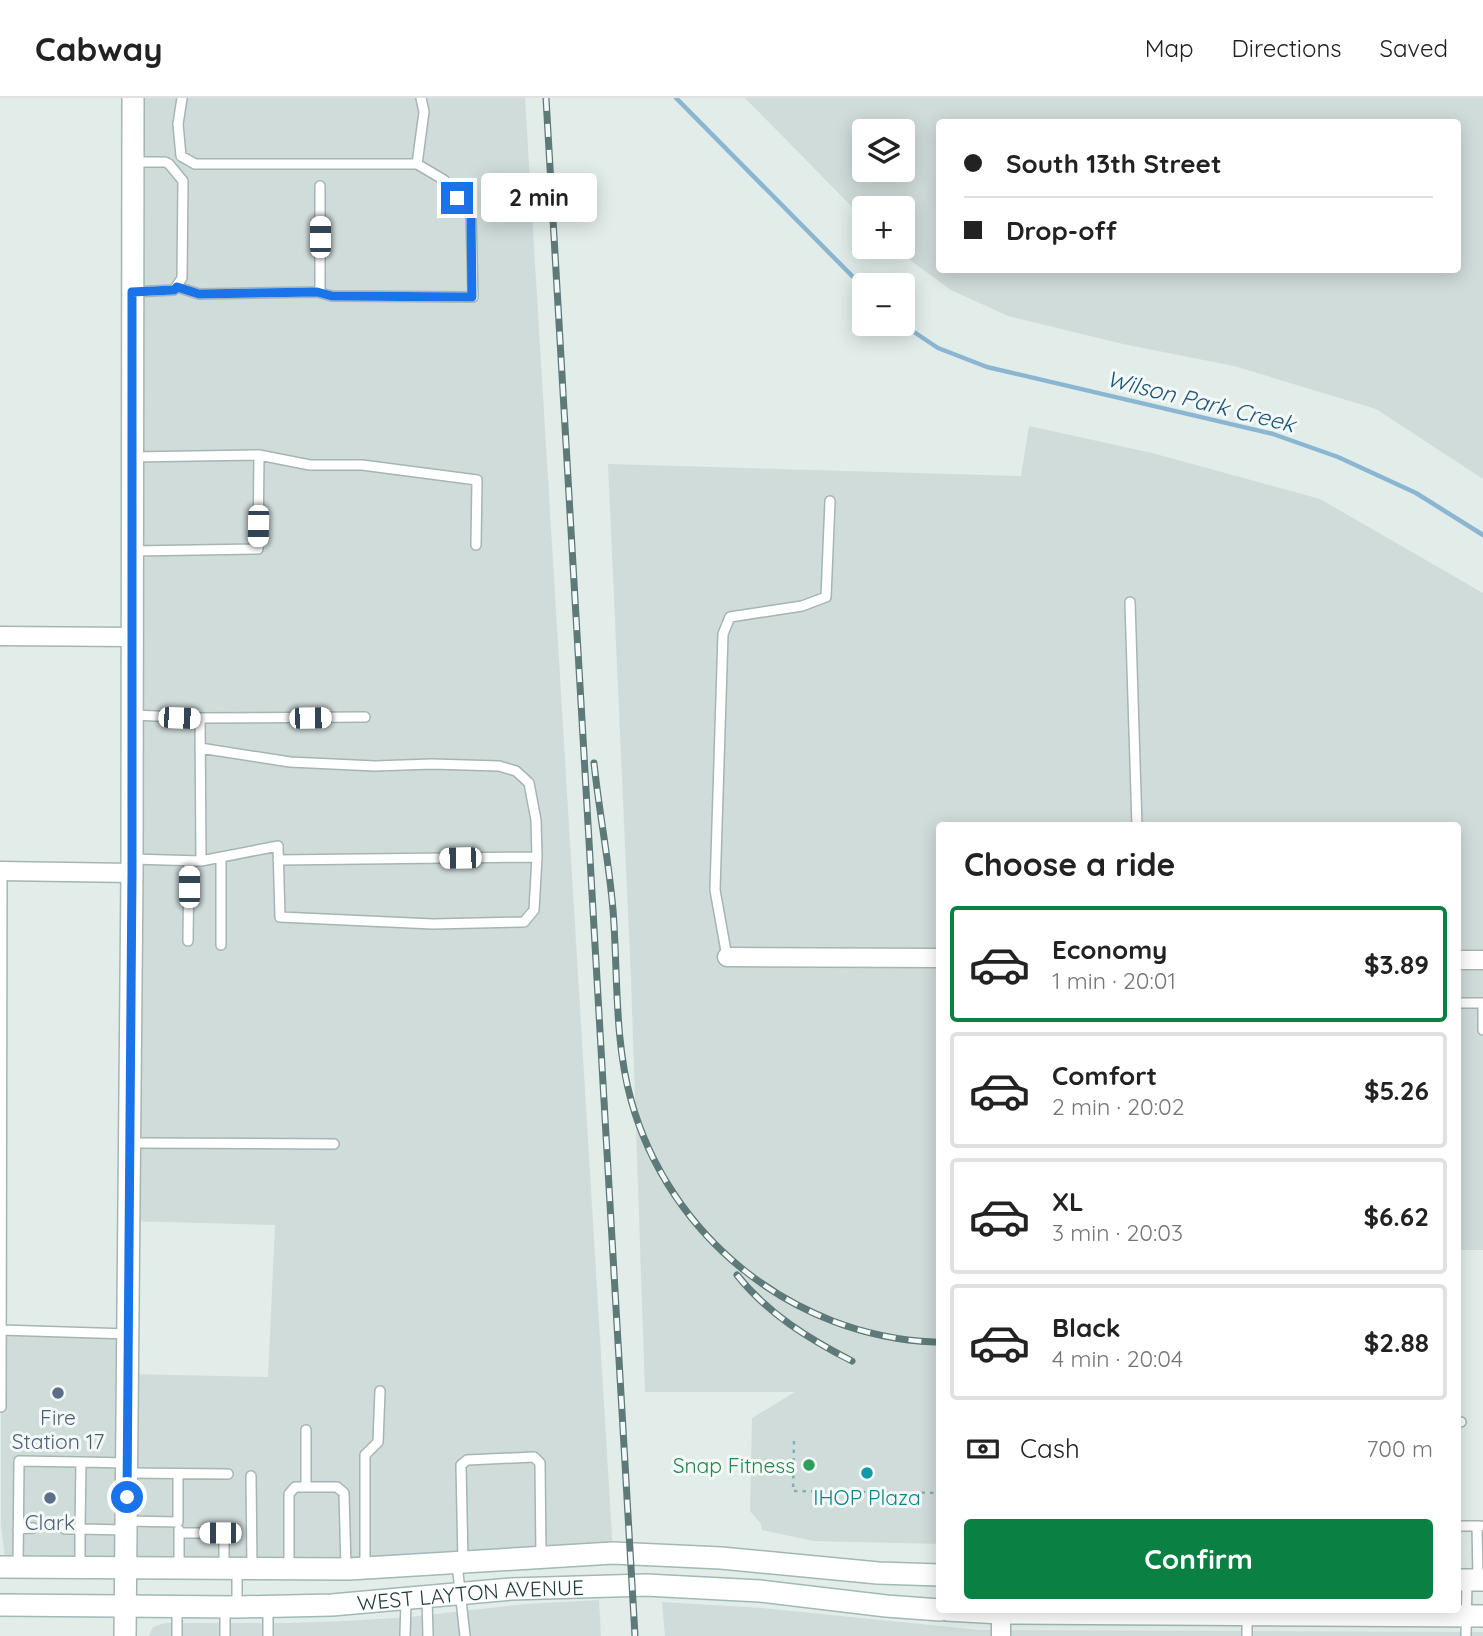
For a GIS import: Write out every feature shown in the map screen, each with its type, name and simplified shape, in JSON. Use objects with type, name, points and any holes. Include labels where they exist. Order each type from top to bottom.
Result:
[{"type":"main road","points":[[125,1636],[132,866],[133,98]]},
{"type":"main road","name":"WEST LAYTON AVENUE","points":[[9,1567],[355,1569],[613,1553],[766,1561],[878,1573],[936,1575]]},
{"type":"main road","name":"WEST LAYTON AVENUE","points":[[0,1605],[268,1607],[406,1600],[577,1585],[679,1585],[936,1610]]},
{"type":"main road","points":[[1036,1613],[1247,1625],[1472,1623]]},
{"type":"street","points":[[0,636],[132,637]]},
{"type":"street","points":[[1,871],[132,866]]},
{"type":"street","points":[[727,957],[936,958]]},
{"type":"street","points":[[1461,960],[1483,960]]},
{"type":"street","points":[[1001,1613],[1001,1636]]},
{"type":"lane","points":[[181,156],[178,124],[182,98]]},
{"type":"lane","points":[[417,163],[424,113],[421,98]]},
{"type":"lane","points":[[133,162],[169,164],[181,156]]},
{"type":"lane","points":[[177,287],[199,294],[317,292],[332,296],[472,297],[471,216],[444,180],[417,163],[195,163],[181,156]]},
{"type":"lane","points":[[132,292],[174,290],[182,278],[183,181],[169,164]]},
{"type":"lane","points":[[317,292],[320,288],[320,186]]},
{"type":"lane","points":[[132,551],[258,549],[259,455]]},
{"type":"lane","points":[[132,457],[259,455],[310,465],[362,465],[477,480],[476,545]]},
{"type":"lane","points":[[727,957],[715,890],[723,634],[730,617],[803,606],[827,597],[830,501]]},
{"type":"lane","points":[[1130,602],[1137,822]]},
{"type":"lane","points":[[132,715],[200,718],[365,717]]},
{"type":"lane","points":[[200,718],[201,861]]},
{"type":"lane","points":[[132,866],[201,861],[278,846],[279,917],[433,924],[524,922],[534,910],[536,820],[529,783],[516,771],[499,766],[375,766],[290,762],[200,748]]},
{"type":"lane","points":[[221,858],[221,945]]},
{"type":"lane","points":[[278,860],[537,858]]},
{"type":"lane","points":[[188,941],[189,861]]},
{"type":"lane","points":[[1,871],[1,1407]]},
{"type":"lane","points":[[1461,1003],[1483,1003],[1483,1030]]},
{"type":"lane","points":[[130,1143],[334,1144]]},
{"type":"lane","points":[[1,1330],[129,1334]]},
{"type":"lane","points":[[355,1569],[365,1455],[378,1442],[380,1391]]},
{"type":"lane","points":[[306,1430],[306,1487]]},
{"type":"lane","points":[[465,1636],[460,1594],[461,1465],[467,1460],[534,1457],[540,1463],[541,1556]]},
{"type":"lane","points":[[9,1567],[18,1529],[19,1461],[80,1462],[178,1474],[228,1474]]},
{"type":"lane","points":[[80,1462],[80,1568]]},
{"type":"lane","points":[[178,1474],[179,1569]]},
{"type":"lane","points":[[225,1636],[251,1476]]},
{"type":"lane","points":[[289,1569],[289,1494],[295,1487],[337,1487],[344,1493],[355,1569]]},
{"type":"lane","points":[[65,1529],[178,1522]]},
{"type":"lane","points":[[1461,1526],[1480,1526],[1471,1580],[1472,1623]]},
{"type":"lane","points":[[18,1529],[33,1528]]},
{"type":"lane","points":[[179,1533],[220,1533],[224,1536],[238,1569]]},
{"type":"lane","points":[[427,1597],[428,1636]]},
{"type":"lane","points":[[405,1636],[406,1600]]},
{"type":"lane","points":[[177,1607],[177,1636]]},
{"type":"lane","points":[[268,1607],[268,1636]]},
{"type":"path","points":[[794,1441],[793,1491],[936,1493]]},
{"type":"shaded area","points":[[133,98],[525,98],[613,1553],[6,1567],[1,1525],[1,1330],[129,1330],[128,1374],[268,1377],[275,1225],[129,1221]]},
{"type":"shaded area","points":[[745,98],[1483,98],[1483,479],[1376,409],[1234,366],[1123,344],[1008,316],[951,290],[908,259],[915,259],[915,196],[852,196],[852,207]]},
{"type":"shaded area","points":[[1029,426],[1152,453],[1320,499],[1483,593],[1483,1250],[1461,1250],[1461,822],[936,822],[936,1544],[813,1541],[762,1530],[761,1524],[750,1511],[752,1418],[795,1392],[645,1392],[631,980],[608,464],[1021,476]]},
{"type":"shaded area","points":[[599,1600],[601,1636],[149,1636],[153,1627],[165,1623],[345,1621]]},
{"type":"shaded area","points":[[662,1602],[762,1608],[980,1630],[1483,1632],[1483,1636],[665,1636]]},
{"type":"waterway","name":"Wilson Park Creek","points":[[676,98],[852,276]]},
{"type":"waterway","name":"Wilson Park Creek","points":[[915,333],[938,348],[987,367],[1273,434],[1338,457],[1416,493],[1483,535]]},
{"type":"railway","points":[[546,98],[635,1636]]},
{"type":"railway","points":[[594,763],[611,892],[619,1030],[626,1077],[631,1100],[649,1149],[675,1195],[706,1235],[744,1270],[786,1299],[833,1321],[882,1335],[934,1342]]},
{"type":"railway","points":[[737,1275],[776,1314],[820,1344],[852,1361]]},
{"type":"place","name":"Fire Station 17","points":[[58,1393]]},
{"type":"place","name":"Snap Fitness","points":[[809,1465]]},
{"type":"place","name":"IHOP Plaza","points":[[867,1473]]},
{"type":"place","name":"Clark","points":[[50,1498]]},
{"type":"route","points":[[127,1497],[132,873],[132,292],[174,290],[177,287],[199,294],[317,292],[332,296],[472,297],[474,275],[471,216],[457,198]]}]
